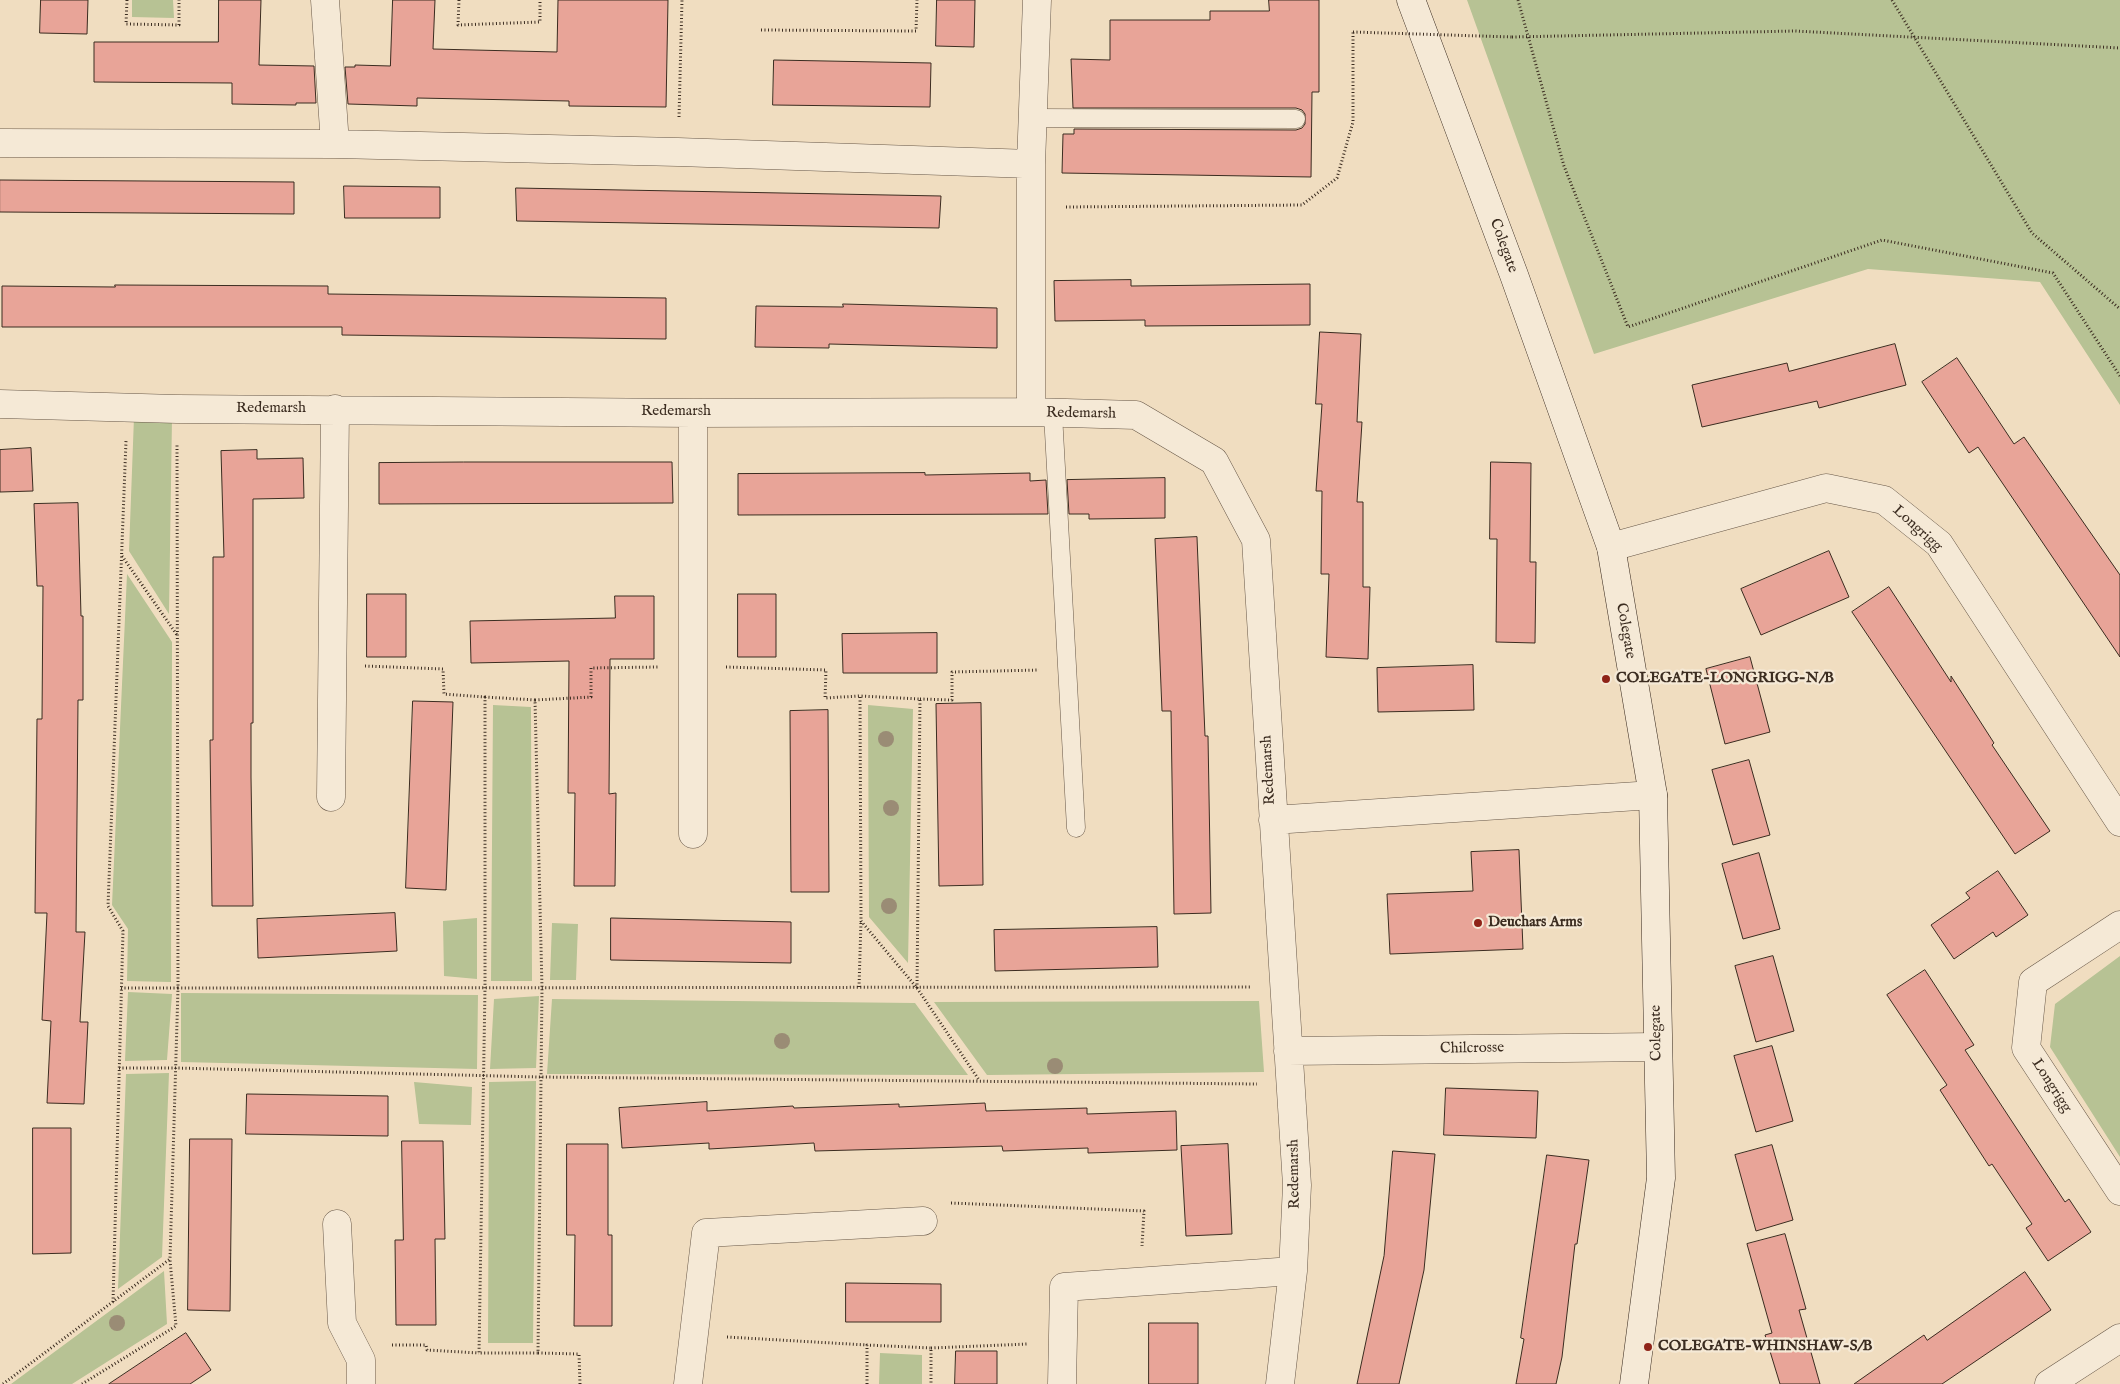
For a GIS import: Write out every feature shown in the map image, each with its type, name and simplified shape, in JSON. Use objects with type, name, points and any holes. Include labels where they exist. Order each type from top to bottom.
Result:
[{"type":"street","points":[[325,0],[335,144]]},
{"type":"street","points":[[1037,0],[1031,207],[1042,413]]},
{"type":"street","name":"Colegate","points":[[1411,0],[1514,275],[1610,547],[1653,795],[1661,1178],[1634,1384]]},
{"type":"street","points":[[0,143],[335,144],[678,152],[1031,164]]},
{"type":"street","name":"Redemarsh","points":[[0,404],[177,409],[335,408],[693,413],[1042,413],[1136,415],[1214,461],[1256,540],[1272,820],[1297,1185],[1293,1271],[1280,1384]]},
{"type":"street","points":[[331,797],[335,408]]},
{"type":"street","points":[[693,413],[693,834]]},
{"type":"street","name":"Longrigg","points":[[1610,547],[1826,488],[1884,500],[1939,544],[2120,822]]},
{"type":"street","points":[[1272,820],[1653,795]]},
{"type":"street","name":"Longrigg","points":[[2120,925],[2033,982],[2026,1048],[2120,1191]]},
{"type":"street","name":"Chilcrosse","points":[[1288,1051],[1657,1047]]},
{"type":"street","points":[[688,1384],[706,1233],[923,1221]]},
{"type":"street","points":[[337,1224],[342,1323],[361,1360],[361,1384]]},
{"type":"street","points":[[1062,1384],[1064,1287],[1293,1271]]},
{"type":"street","points":[[2049,1384],[2120,1338]]},
{"type":"lane","points":[[1033,118],[1296,119]]},
{"type":"lane","points":[[1042,413],[1067,670],[1076,828]]},
{"type":"path","points":[[127,0],[126,24],[179,25],[178,0]]},
{"type":"path","points":[[459,0],[458,25],[540,22],[540,0]]},
{"type":"path","points":[[678,152],[682,0]]},
{"type":"path","points":[[761,30],[916,31],[917,0]]},
{"type":"path","points":[[1518,0],[1564,166],[1628,327],[1882,240],[2054,273],[2120,376]]},
{"type":"path","points":[[1892,0],[2032,233],[2120,309]]},
{"type":"path","points":[[1031,207],[1302,206],[1337,178],[1353,122],[1353,32],[1512,38],[1795,31],[2120,48]]},
{"type":"path","points":[[113,1302],[122,931],[108,906],[127,408]]},
{"type":"path","points":[[82,1384],[176,1326],[170,1259],[178,988],[177,409]]},
{"type":"path","points":[[122,555],[177,636]]},
{"type":"path","points":[[332,665],[443,668],[444,694],[535,700],[592,697],[591,668],[693,667],[826,670],[825,698],[860,696],[952,700],[952,672],[1067,670]]},
{"type":"path","points":[[859,988],[861,921],[860,696]]},
{"type":"path","points":[[479,1352],[485,988],[485,698]]},
{"type":"path","points":[[917,988],[920,699]]},
{"type":"path","points":[[535,700],[542,988],[538,1353]]},
{"type":"path","points":[[861,921],[917,988],[980,1081]]},
{"type":"path","points":[[121,988],[1284,987]]},
{"type":"path","points":[[119,1068],[540,1077],[1290,1084]]},
{"type":"path","points":[[923,1221],[922,1201],[1144,1211],[1140,1282]]},
{"type":"path","points":[[3,1384],[170,1259]]},
{"type":"path","points":[[694,1335],[931,1348],[1063,1342]]},
{"type":"path","points":[[354,1345],[426,1344],[426,1350],[579,1354],[580,1384]]},
{"type":"path","points":[[867,1345],[867,1384]]},
{"type":"path","points":[[930,1384],[931,1348]]},
{"type":"green space","points":[[132,0],[173,0],[174,18],[132,17]]},
{"type":"green space","points":[[1467,0],[2120,0],[2120,405],[2040,282],[1868,269],[1594,354]]},
{"type":"green space","points":[[134,417],[172,418],[169,614],[129,551]]},
{"type":"green space","points":[[127,574],[172,642],[171,982],[127,981],[128,929],[112,905]]},
{"type":"green space","points":[[493,705],[531,707],[532,981],[491,981]]},
{"type":"green space","points":[[868,705],[913,709],[908,963],[869,917]]},
{"type":"green space","points":[[477,918],[477,979],[444,976],[443,921]]},
{"type":"green space","points":[[552,923],[578,924],[576,980],[550,980]]},
{"type":"green space","points":[[2120,956],[2120,1157],[2050,1047],[2055,1004]]},
{"type":"green space","points":[[128,992],[172,994],[167,1060],[125,1061]]},
{"type":"green space","points":[[181,993],[478,995],[477,1069],[181,1062]]},
{"type":"green space","points":[[539,996],[536,1068],[490,1069],[494,999]]},
{"type":"green space","points":[[552,999],[915,1003],[968,1075],[547,1074]]},
{"type":"green space","points":[[1259,1001],[1264,1072],[987,1075],[934,1002]]},
{"type":"green space","points":[[169,1073],[162,1257],[118,1289],[126,1074]]},
{"type":"green space","points":[[536,1081],[533,1343],[488,1343],[489,1082]]},
{"type":"green space","points":[[414,1082],[472,1087],[471,1125],[419,1124]]},
{"type":"green space","points":[[164,1271],[167,1324],[72,1384],[11,1384]]},
{"type":"green space","points":[[880,1353],[922,1355],[922,1384],[879,1384]]},
{"type":"building","points":[[41,0],[88,0],[87,34],[40,33]]},
{"type":"building","points":[[219,0],[261,0],[259,65],[314,66],[316,103],[296,103],[296,105],[232,104],[232,83],[94,82],[94,42],[218,42]]},
{"type":"building","points":[[393,0],[435,0],[433,49],[557,52],[558,0],[668,0],[666,107],[569,106],[569,101],[417,98],[417,106],[348,104],[345,67],[355,67],[355,65],[390,66]]},
{"type":"building","points":[[937,0],[975,0],[974,47],[936,46]]},
{"type":"building","points":[[1269,0],[1319,0],[1319,92],[1312,92],[1311,177],[1062,173],[1063,134],[1074,134],[1074,129],[1296,130],[1302,128],[1305,124],[1305,114],[1302,110],[1296,108],[1073,108],[1071,59],[1110,60],[1110,20],[1210,20],[1210,11],[1269,11]]},
{"type":"building","points":[[774,60],[931,63],[930,107],[773,105]]},
{"type":"building","points":[[0,180],[294,182],[294,214],[0,212]]},
{"type":"building","points":[[344,186],[440,187],[440,218],[345,218]]},
{"type":"building","points":[[516,188],[941,196],[939,228],[517,221]]},
{"type":"building","points":[[1131,280],[1131,286],[1310,284],[1310,325],[1145,326],[1145,320],[1055,321],[1054,281]]},
{"type":"building","points":[[115,285],[328,286],[328,294],[666,298],[666,339],[342,335],[342,327],[2,327],[2,286],[115,287]]},
{"type":"building","points":[[843,304],[997,308],[997,348],[829,344],[829,348],[755,347],[756,306],[843,307]]},
{"type":"building","points":[[1320,332],[1361,334],[1357,422],[1362,422],[1357,502],[1363,502],[1363,587],[1370,587],[1368,659],[1326,657],[1329,574],[1321,574],[1322,491],[1316,491],[1322,404],[1316,404]]},
{"type":"building","points":[[1895,344],[1906,385],[1819,408],[1817,401],[1702,427],[1692,385],[1787,363],[1789,371]]},
{"type":"building","points":[[1957,358],[2014,444],[2024,437],[2120,575],[2120,657],[1978,447],[1969,453],[1922,382]]},
{"type":"building","points":[[31,448],[33,491],[0,492],[0,450]]},
{"type":"building","points":[[257,450],[257,459],[303,458],[304,498],[253,499],[253,723],[251,723],[251,777],[253,906],[212,906],[210,740],[213,740],[213,557],[224,557],[221,451]]},
{"type":"building","points":[[672,462],[673,503],[379,504],[379,463]]},
{"type":"building","points":[[1491,462],[1531,463],[1530,562],[1536,562],[1535,643],[1496,642],[1497,539],[1490,539]]},
{"type":"building","points":[[925,473],[925,475],[1030,473],[1030,481],[1046,480],[1048,514],[738,515],[738,474]]},
{"type":"building","points":[[1165,478],[1165,518],[1089,519],[1089,514],[1069,514],[1067,480]]},
{"type":"building","points":[[78,503],[81,616],[83,616],[83,700],[78,700],[76,932],[85,932],[80,1022],[88,1022],[84,1104],[47,1103],[51,1021],[42,1020],[47,913],[35,913],[37,719],[42,719],[43,586],[37,586],[34,504]]},
{"type":"building","points":[[1197,537],[1205,736],[1208,736],[1211,913],[1174,914],[1171,711],[1162,711],[1155,539]]},
{"type":"building","points":[[1829,551],[1849,597],[1761,635],[1741,589]]},
{"type":"building","points":[[1889,587],[1951,682],[1951,676],[1994,743],[1992,745],[2050,831],[2015,854],[1852,612]]},
{"type":"building","points":[[367,594],[406,594],[406,657],[367,657]]},
{"type":"building","points":[[738,594],[776,594],[776,657],[738,657]]},
{"type":"building","points":[[615,596],[654,596],[654,659],[610,659],[609,794],[616,793],[615,886],[574,886],[575,793],[568,793],[569,661],[471,663],[470,621],[615,618]]},
{"type":"building","points":[[937,633],[937,673],[843,673],[842,634]]},
{"type":"building","points":[[1750,657],[1770,732],[1725,744],[1706,669]]},
{"type":"building","points":[[1473,665],[1474,710],[1378,712],[1377,668]]},
{"type":"building","points":[[413,701],[453,702],[446,890],[406,888]]},
{"type":"building","points":[[981,703],[983,885],[939,886],[936,704]]},
{"type":"building","points":[[828,710],[829,892],[791,892],[790,711]]},
{"type":"building","points":[[1749,760],[1770,835],[1733,845],[1712,770]]},
{"type":"building","points":[[1519,850],[1523,949],[1390,954],[1387,894],[1473,891],[1471,852]]},
{"type":"building","points":[[1759,853],[1780,929],[1743,939],[1722,864]]},
{"type":"building","points":[[1998,871],[2028,915],[1996,937],[1993,932],[1954,959],[1931,925],[1970,898],[1966,893]]},
{"type":"building","points":[[395,913],[397,951],[258,958],[257,919]]},
{"type":"building","points":[[611,918],[791,922],[791,963],[611,960]]},
{"type":"building","points":[[1157,927],[1158,967],[995,971],[994,930]]},
{"type":"building","points":[[1773,956],[1794,1031],[1756,1042],[1735,966]]},
{"type":"building","points":[[1925,970],[1974,1045],[1965,1050],[2065,1202],[2069,1199],[2091,1232],[2048,1261],[2026,1228],[2032,1224],[1992,1164],[1989,1166],[1940,1090],[1947,1085],[1887,995]]},
{"type":"building","points":[[1772,1046],[1793,1121],[1756,1132],[1734,1056]]},
{"type":"building","points":[[1446,1088],[1538,1091],[1536,1138],[1444,1135]]},
{"type":"building","points":[[247,1094],[388,1096],[388,1136],[246,1134]]},
{"type":"building","points":[[707,1102],[707,1111],[793,1106],[794,1108],[899,1104],[899,1107],[985,1103],[986,1111],[1087,1108],[1087,1114],[1176,1111],[1177,1150],[1088,1153],[1088,1148],[1003,1151],[1002,1146],[815,1151],[814,1143],[709,1149],[709,1143],[622,1148],[619,1108]]},
{"type":"building","points":[[33,1128],[71,1128],[71,1253],[33,1254]]},
{"type":"building","points":[[190,1139],[232,1139],[230,1311],[188,1310]]},
{"type":"building","points":[[402,1141],[443,1141],[445,1239],[435,1239],[436,1325],[396,1325],[395,1240],[403,1240]]},
{"type":"building","points":[[567,1144],[608,1144],[608,1235],[612,1235],[612,1326],[574,1326],[575,1235],[567,1235]]},
{"type":"building","points":[[1228,1144],[1232,1234],[1186,1236],[1181,1146]]},
{"type":"building","points":[[1772,1145],[1793,1220],[1756,1231],[1735,1155]]},
{"type":"building","points":[[1393,1151],[1435,1154],[1424,1270],[1399,1384],[1357,1384],[1384,1256]]},
{"type":"building","points":[[1547,1155],[1589,1160],[1577,1244],[1575,1244],[1562,1357],[1556,1384],[1516,1384],[1524,1339],[1521,1338]]},
{"type":"building","points":[[1785,1234],[1806,1309],[1799,1310],[1820,1384],[1780,1384],[1765,1335],[1772,1333],[1747,1244]]},
{"type":"building","points":[[2025,1272],[2051,1310],[1942,1384],[1854,1384],[1924,1335],[1927,1340]]},
{"type":"building","points":[[846,1283],[941,1284],[941,1322],[846,1322]]},
{"type":"building","points":[[1149,1323],[1198,1323],[1198,1384],[1149,1384]]},
{"type":"building","points":[[186,1333],[211,1370],[190,1384],[109,1384]]},
{"type":"building","points":[[956,1351],[997,1351],[997,1384],[955,1384]]},
{"type":"place","name":"COLEGATE-LONGRIGG-N/B","points":[[1606,679]]},
{"type":"place","name":"Deuchars Arms","points":[[1478,923]]},
{"type":"place","name":"COLEGATE-WHINSHAW-S/B","points":[[1648,1347]]}]
